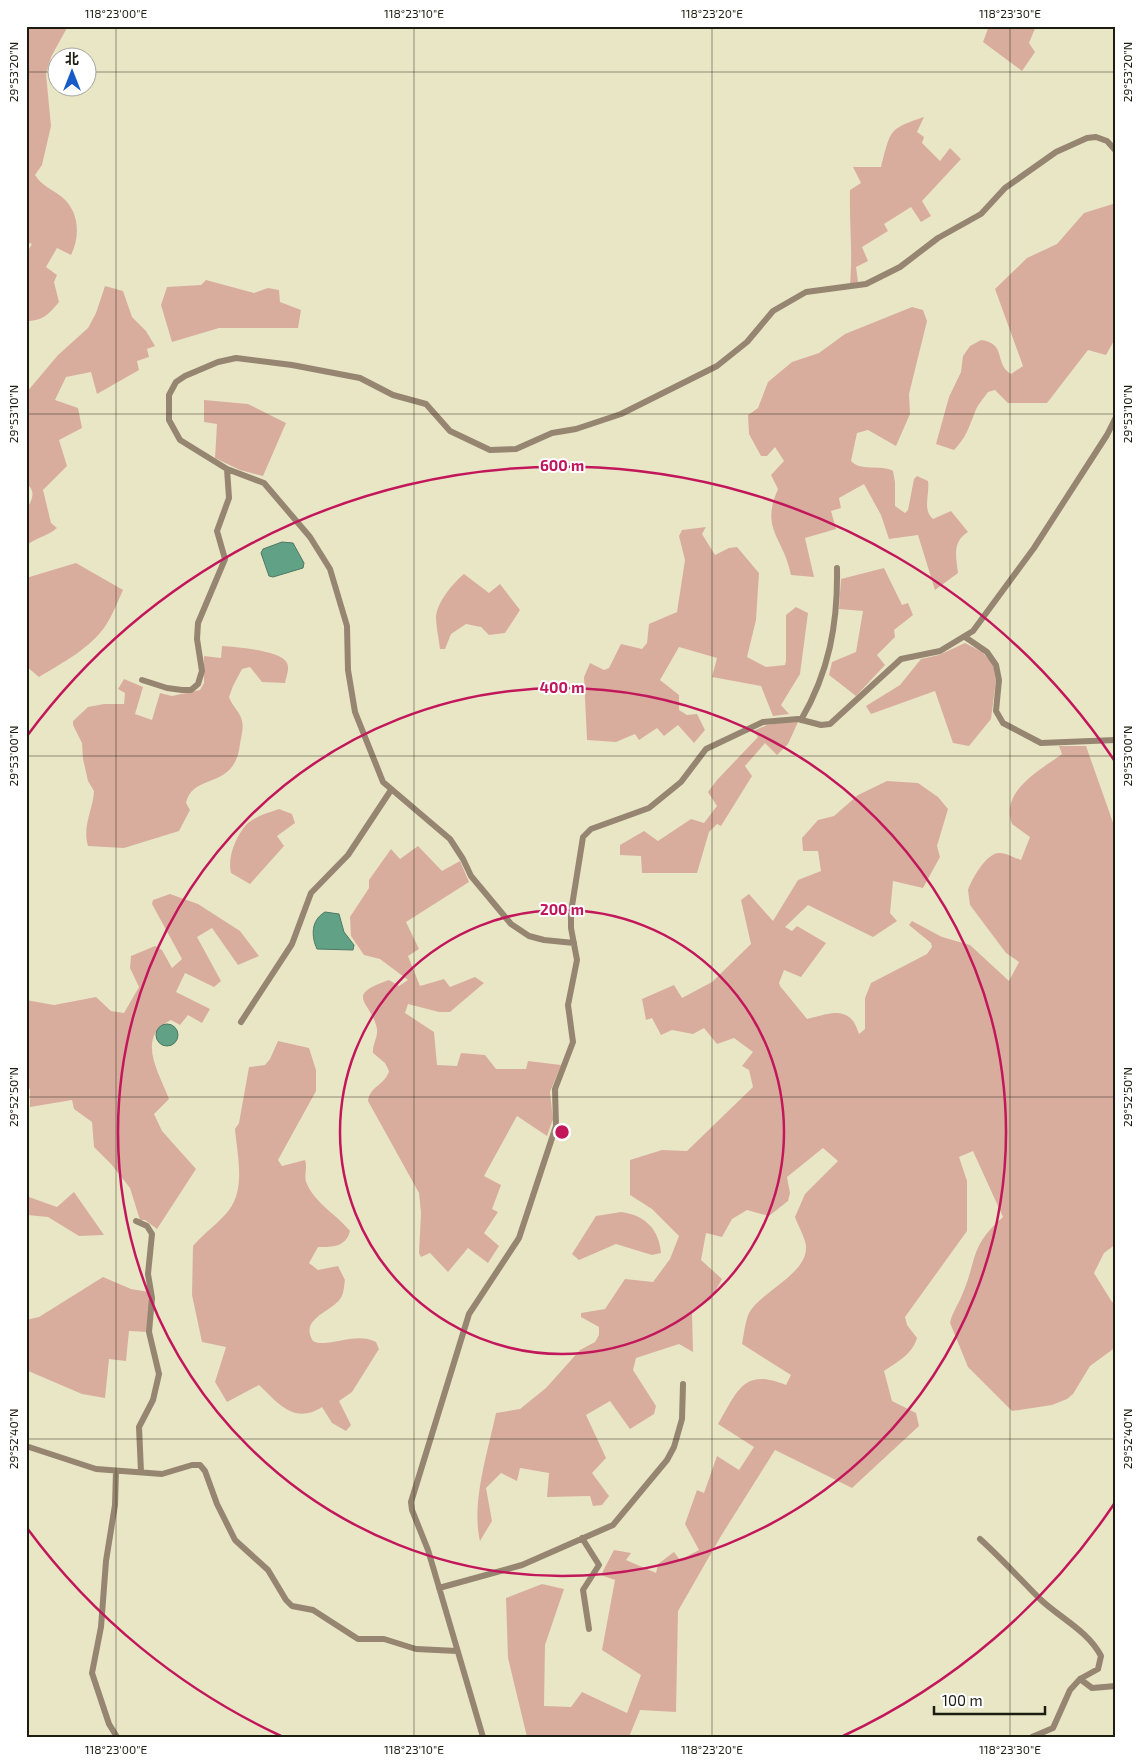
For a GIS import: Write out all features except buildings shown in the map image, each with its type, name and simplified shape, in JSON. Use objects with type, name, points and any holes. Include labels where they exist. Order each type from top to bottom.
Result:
[{"type":"street","points":[[574,943],[544,940],[529,936],[512,924],[471,876],[464,859],[450,839],[392,790],[377,770],[355,712],[348,670],[347,626],[330,569],[310,537],[264,483],[227,469],[180,440],[169,420],[168,395],[176,382],[185,376],[218,362],[244,358],[360,378],[393,395],[426,404],[452,433],[490,450],[511,450],[552,432],[576,429],[621,414],[717,366],[747,342],[771,312],[806,292],[866,284],[900,268],[938,238],[981,214],[1005,188],[1056,152],[1087,138],[1096,137],[1107,141],[1116,151]]},
{"type":"street","points":[[483,1737],[428,1550],[412,1510],[412,1496],[471,1309],[519,1238],[556,1126],[555,1089],[572,1042],[568,1008],[577,960],[571,928],[572,906],[586,832],[649,808],[681,782],[709,748],[763,722],[781,719],[801,720],[821,725],[830,724],[901,660],[940,651],[965,637],[980,622],[1034,548],[1107,435],[1116,417]]},
{"type":"street","points":[[142,680],[167,688],[182,690],[192,690],[198,684],[202,671],[198,623],[225,559],[216,531],[229,498],[227,469]]},
{"type":"street","points":[[801,720],[816,693],[827,662],[836,609],[837,568]]},
{"type":"street","points":[[965,637],[987,652],[996,665],[999,680],[996,711],[1003,723],[1041,743],[1116,740]]},
{"type":"street","points":[[241,1022],[292,944],[312,893],[348,854],[392,790]]},
{"type":"street","points":[[136,1221],[147,1226],[152,1234],[148,1274],[152,1298],[149,1332],[159,1368],[153,1400],[139,1427],[141,1472]]},
{"type":"street","points":[[439,1588],[522,1564],[615,1524],[667,1460],[680,1428],[684,1399],[683,1384]]},
{"type":"street","points":[[29,1447],[96,1469],[162,1474],[192,1465],[202,1467],[217,1504],[235,1540],[268,1570],[286,1600],[292,1606],[313,1610],[358,1639],[384,1639],[416,1649],[457,1651]]},
{"type":"street","points":[[116,1470],[115,1506],[106,1561],[101,1627],[92,1673],[109,1724],[117,1737]]},
{"type":"street","points":[[582,1538],[599,1564],[583,1590],[588,1629]]},
{"type":"street","points":[[980,1539],[1012,1568],[1041,1600],[1067,1619],[1096,1647],[1102,1656],[1101,1664],[1094,1672],[1080,1679],[1070,1690],[1053,1728],[1032,1737]]},
{"type":"street","points":[[1080,1679],[1092,1688],[1116,1686]]},
{"type":"shaded area","points":[[26,26],[68,26],[56,48],[48,48],[46,74],[51,126],[42,165],[35,175],[68,203],[75,217],[77,233],[71,255],[57,248],[46,267],[57,275],[54,282],[59,302],[45,316],[37,320],[26,321],[26,254],[32,244],[26,242]]},
{"type":"shaded area","points":[[989,26],[1036,26],[1029,43],[1035,52],[1022,71],[983,42]]},
{"type":"shaded area","points":[[924,117],[917,132],[924,137],[922,143],[940,161],[950,148],[961,159],[922,201],[931,216],[921,222],[911,207],[884,224],[888,231],[862,247],[868,261],[856,267],[858,282],[850,284],[850,190],[861,183],[853,167],[881,167],[887,145],[897,128]]},
{"type":"shaded area","points":[[1116,203],[1116,337],[1106,355],[1088,350],[1047,403],[1008,403],[995,390],[988,392],[977,407],[964,437],[954,450],[936,444],[949,397],[961,372],[963,356],[970,346],[981,340],[994,345],[1003,365],[1011,374],[1023,366],[995,289],[1027,258],[1057,244],[1084,213]]},
{"type":"shaded area","points":[[206,280],[254,293],[268,288],[279,290],[280,302],[301,310],[298,328],[219,328],[172,342],[161,305],[167,287],[201,285]]},
{"type":"shaded area","points":[[105,286],[123,291],[132,317],[146,331],[155,346],[147,349],[149,357],[137,361],[139,370],[97,394],[91,372],[66,377],[55,400],[78,408],[82,428],[59,440],[67,466],[43,490],[51,523],[57,528],[26,546],[25,517],[33,494],[26,483],[26,393],[58,355],[88,328],[96,313]]},
{"type":"shaded area","points":[[912,307],[923,310],[927,321],[909,394],[910,414],[896,446],[868,430],[857,433],[851,461],[860,466],[893,471],[895,506],[905,513],[908,510],[914,479],[917,476],[928,481],[927,506],[933,519],[951,511],[968,532],[959,540],[957,545],[958,573],[935,590],[918,535],[889,539],[881,515],[864,484],[839,498],[841,508],[831,511],[836,529],[805,538],[814,577],[791,575],[772,524],[771,514],[778,489],[771,475],[784,461],[775,447],[767,456],[761,456],[749,434],[748,415],[758,408],[768,382],[792,362],[819,353],[845,334]]},
{"type":"shaded area","points":[[204,400],[248,404],[286,423],[263,476],[240,470],[215,458],[217,424],[204,422]]},
{"type":"shaded area","points":[[706,527],[702,534],[715,555],[729,548],[737,547],[759,573],[756,620],[747,657],[766,667],[785,665],[786,615],[796,607],[808,613],[800,674],[781,705],[789,714],[773,716],[761,686],[712,677],[717,658],[679,647],[660,680],[679,695],[679,710],[687,715],[697,714],[705,730],[694,743],[678,725],[664,736],[657,728],[639,740],[635,734],[616,742],[587,740],[584,677],[590,663],[604,670],[609,668],[621,644],[642,649],[647,643],[649,624],[677,612],[685,560],[679,536],[682,530]]},
{"type":"shaded area","points":[[282,542],[293,543],[304,563],[303,568],[273,577],[269,576],[261,553],[263,549]]},
{"type":"shaded area","points":[[76,563],[123,590],[109,621],[100,633],[76,654],[39,677],[26,666],[26,614],[28,612],[26,611],[26,578]]},
{"type":"shaded area","points":[[884,568],[902,605],[908,603],[913,615],[894,630],[895,637],[877,655],[885,665],[856,696],[829,675],[832,662],[856,652],[863,611],[839,609],[841,579]]},
{"type":"shaded area","points":[[464,574],[489,593],[500,584],[520,610],[505,633],[489,635],[481,627],[466,624],[451,634],[445,649],[440,649],[436,621],[437,611],[446,593]]},
{"type":"shaded area","points":[[965,643],[982,652],[993,663],[996,680],[991,719],[969,746],[953,743],[935,691],[871,714],[866,706],[900,685],[921,659],[939,655]]},
{"type":"shaded area","points":[[222,646],[258,650],[276,655],[287,663],[288,668],[285,683],[262,682],[250,667],[242,669],[229,697],[240,715],[243,727],[237,759],[223,775],[197,787],[190,793],[186,803],[190,810],[179,831],[124,848],[88,846],[86,832],[94,791],[88,781],[83,759],[82,743],[73,725],[73,721],[88,707],[104,704],[124,704],[125,693],[118,689],[124,679],[143,687],[135,714],[152,720],[160,693],[172,696],[200,690],[204,683],[204,656],[221,658]]},
{"type":"shaded area","points":[[798,722],[788,744],[777,755],[765,743],[745,766],[752,776],[721,826],[717,824],[709,832],[697,873],[642,873],[641,856],[620,855],[620,845],[644,831],[658,841],[691,819],[704,823],[717,806],[708,792],[758,737],[753,731],[767,725]]},
{"type":"shaded area","points":[[1059,746],[1086,746],[1116,831],[1116,1244],[1104,1253],[1094,1273],[1112,1302],[1116,1303],[1116,1347],[1090,1366],[1073,1394],[1067,1399],[1052,1405],[1012,1411],[968,1367],[950,1323],[967,1282],[979,1245],[992,1227],[1003,1217],[973,1151],[959,1157],[967,1181],[967,1231],[905,1317],[907,1325],[917,1338],[915,1344],[904,1357],[884,1371],[892,1401],[916,1413],[919,1426],[852,1488],[775,1450],[721,1536],[678,1611],[676,1712],[640,1710],[629,1737],[527,1737],[508,1658],[506,1598],[542,1584],[564,1589],[545,1645],[544,1706],[571,1707],[582,1692],[627,1713],[641,1675],[602,1650],[615,1580],[601,1575],[614,1550],[631,1553],[626,1560],[656,1573],[658,1564],[674,1552],[680,1560],[699,1550],[685,1524],[697,1490],[704,1493],[717,1456],[739,1470],[754,1447],[718,1424],[743,1386],[751,1381],[760,1379],[772,1380],[786,1385],[791,1375],[742,1344],[749,1313],[755,1305],[792,1274],[805,1256],[806,1246],[795,1217],[805,1194],[838,1161],[823,1148],[787,1177],[790,1193],[788,1201],[769,1216],[747,1210],[732,1219],[722,1237],[706,1233],[701,1260],[722,1279],[711,1299],[692,1312],[693,1352],[679,1344],[636,1358],[633,1370],[656,1406],[654,1414],[630,1429],[610,1401],[586,1415],[606,1458],[592,1473],[609,1496],[602,1505],[593,1506],[590,1496],[547,1497],[549,1473],[520,1468],[517,1481],[501,1473],[486,1488],[492,1521],[480,1541],[478,1526],[479,1494],[496,1413],[520,1409],[546,1388],[580,1350],[595,1342],[599,1335],[599,1327],[581,1317],[581,1313],[605,1309],[625,1279],[653,1282],[670,1259],[679,1236],[652,1209],[630,1195],[630,1160],[662,1150],[687,1151],[753,1087],[749,1070],[742,1066],[753,1052],[734,1038],[717,1044],[704,1028],[693,1034],[672,1030],[661,1035],[652,1018],[646,1020],[642,999],[674,985],[682,998],[712,982],[751,944],[741,900],[749,894],[773,921],[798,880],[821,871],[818,851],[803,851],[802,838],[818,820],[834,816],[858,795],[887,781],[918,783],[938,797],[948,809],[937,846],[940,857],[923,888],[893,881],[890,913],[897,921],[873,937],[808,905],[785,927],[792,931],[797,926],[826,943],[801,977],[784,970],[779,983],[780,986],[807,1019],[832,1013],[845,1014],[855,1024],[859,1034],[865,1029],[865,998],[871,983],[927,954],[932,947],[931,943],[909,925],[912,921],[942,937],[970,945],[1009,981],[1019,962],[1006,953],[970,905],[968,890],[980,868],[993,855],[1004,853],[1021,860],[1030,837],[1012,824],[1010,812],[1012,802],[1016,792],[1024,783],[1062,754]]},
{"type":"shaded area","points":[[279,809],[292,814],[295,823],[277,836],[284,846],[250,884],[231,873],[230,861],[233,848],[242,830],[253,819]]},
{"type":"shaded area","points":[[418,846],[442,871],[460,861],[469,882],[406,922],[419,949],[408,956],[420,986],[444,979],[450,987],[475,977],[484,983],[450,1012],[439,1012],[408,1004],[405,1013],[434,1032],[437,1065],[457,1066],[461,1053],[485,1055],[496,1069],[526,1069],[528,1061],[561,1065],[550,1092],[553,1119],[547,1136],[517,1116],[484,1176],[501,1185],[492,1209],[498,1212],[484,1233],[499,1246],[488,1263],[468,1248],[448,1272],[430,1253],[421,1257],[419,1253],[421,1213],[419,1193],[368,1101],[369,1096],[387,1076],[389,1071],[385,1063],[373,1053],[377,1029],[363,995],[375,986],[389,980],[399,986],[408,980],[380,959],[364,955],[351,936],[350,917],[369,888],[369,880],[391,849],[400,859]]},
{"type":"shaded area","points":[[170,894],[198,904],[240,931],[259,956],[238,965],[212,928],[197,937],[221,981],[214,987],[185,973],[176,992],[210,1009],[202,1023],[188,1015],[180,1025],[171,1020],[160,1027],[154,1036],[152,1045],[153,1056],[169,1099],[154,1114],[162,1131],[196,1169],[157,1229],[145,1220],[140,1220],[130,1188],[111,1164],[94,1147],[92,1122],[74,1109],[72,1100],[30,1107],[30,1089],[26,1087],[26,1000],[54,1005],[96,997],[111,1011],[124,1013],[139,987],[130,968],[131,956],[155,946],[162,950],[172,968],[182,959],[152,904],[153,900]]},
{"type":"shaded area","points":[[325,912],[339,914],[344,932],[354,945],[353,950],[317,949],[313,934],[315,924],[320,915]]},
{"type":"shaded area","points":[[167,1024],[175,1027],[178,1035],[175,1043],[167,1046],[159,1043],[156,1035],[159,1027]]},
{"type":"shaded area","points":[[278,1041],[309,1048],[316,1070],[316,1091],[278,1160],[282,1166],[305,1160],[306,1181],[311,1191],[350,1231],[345,1240],[338,1245],[318,1247],[309,1263],[318,1270],[338,1266],[345,1280],[341,1297],[336,1304],[313,1321],[310,1333],[313,1341],[319,1343],[359,1338],[376,1342],[379,1349],[352,1392],[339,1401],[351,1425],[346,1431],[332,1423],[322,1407],[303,1414],[295,1413],[280,1405],[259,1385],[227,1402],[215,1382],[226,1347],[202,1342],[192,1295],[193,1246],[229,1210],[237,1192],[239,1171],[235,1129],[239,1123],[249,1067],[265,1065],[270,1059]]},
{"type":"shaded area","points":[[74,1192],[104,1235],[79,1236],[48,1217],[27,1215],[26,1217],[26,1196],[57,1207]]},
{"type":"shaded area","points":[[621,1212],[637,1216],[654,1230],[660,1244],[661,1253],[652,1255],[616,1244],[579,1260],[572,1254],[596,1216]]},
{"type":"shaded area","points":[[103,1277],[131,1289],[149,1292],[151,1299],[148,1332],[129,1331],[126,1361],[109,1359],[105,1398],[82,1394],[26,1370],[26,1320],[39,1317]]}]
